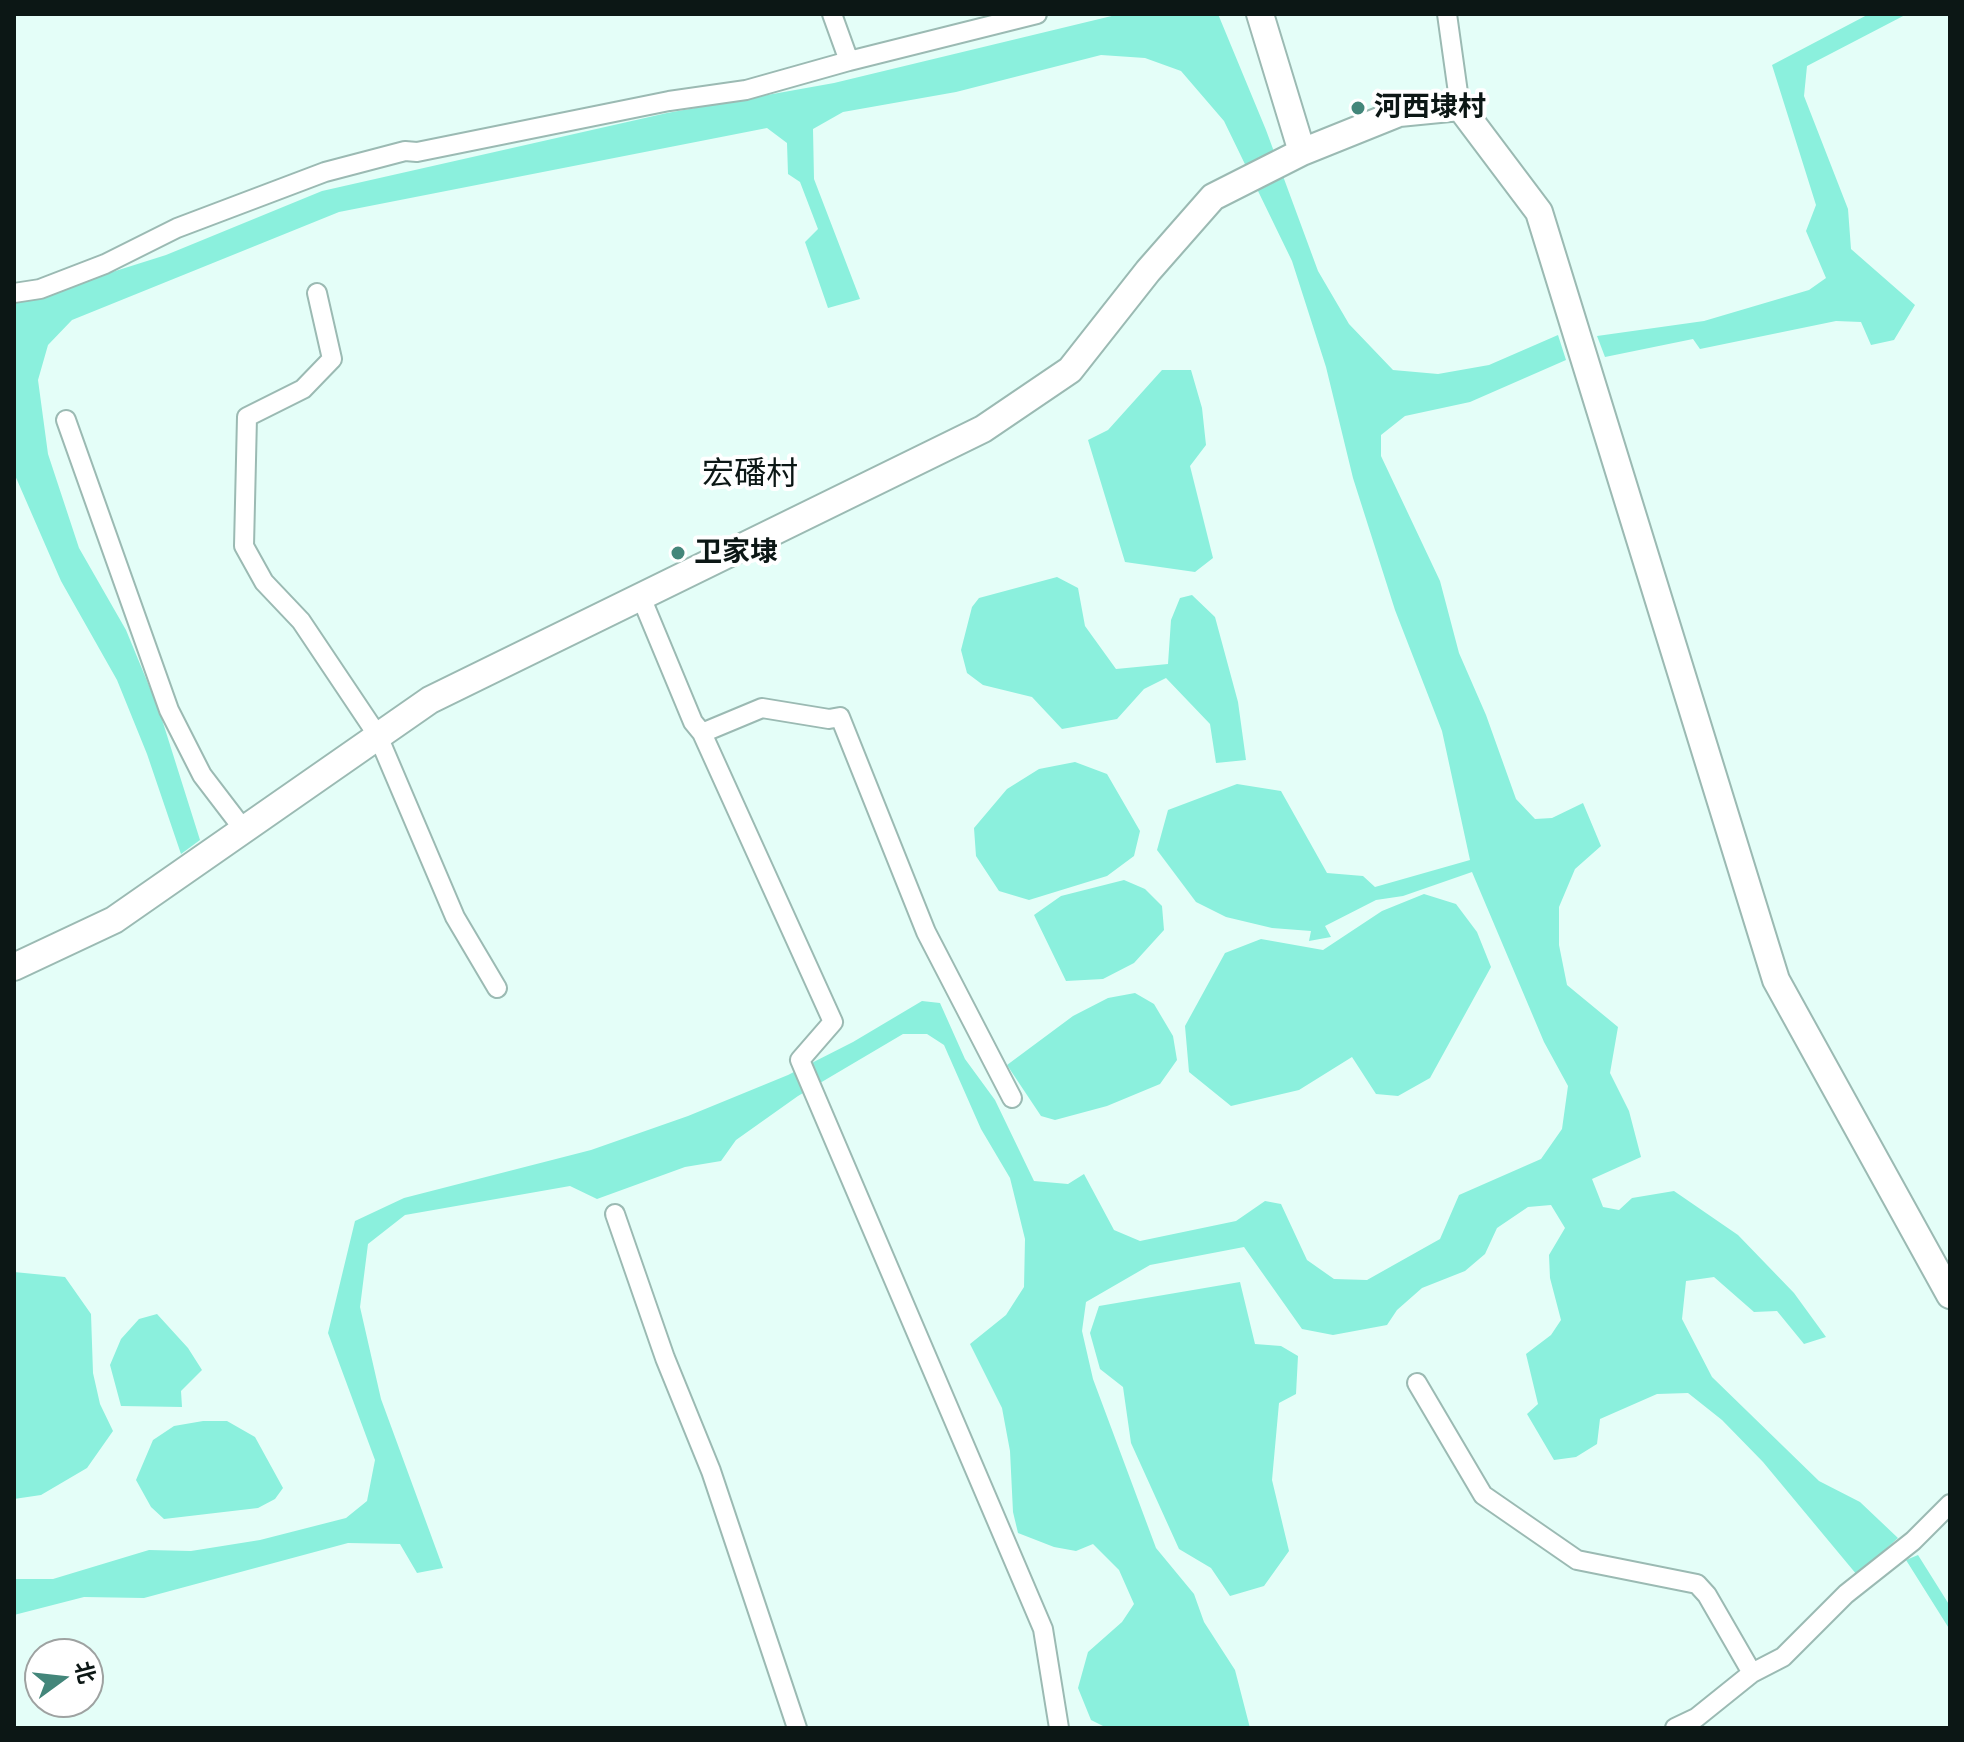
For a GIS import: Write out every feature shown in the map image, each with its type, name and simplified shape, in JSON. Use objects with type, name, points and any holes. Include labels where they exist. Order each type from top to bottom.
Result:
[{"type":"street","points":[[832,14],[849,61]]},
{"type":"street","points":[[14,293],[40,289],[79,274],[177,228],[325,172],[405,151],[417,152],[669,101],[746,90],[1037,14]]},
{"type":"street","points":[[1260,14],[1293,156]]},
{"type":"street","points":[[1447,14],[1460,107],[1539,212],[1776,980],[1950,1295]]},
{"type":"street","points":[[14,967],[114,920],[430,700],[983,429],[1070,370],[1148,271],[1213,197],[1293,156],[1399,113],[1460,107]]},
{"type":"street","points":[[317,293],[332,359],[303,389],[247,417],[244,546],[264,582],[301,621],[378,736],[455,917],[497,988]]},
{"type":"street","points":[[66,420],[169,710],[202,775],[244,830]]},
{"type":"street","points":[[641,597],[693,722],[702,733],[833,1022],[800,1060],[1043,1629],[1059,1728]]},
{"type":"street","points":[[702,733],[762,708],[829,719],[840,717],[926,932],[1012,1098]]},
{"type":"street","points":[[615,1214],[665,1358],[711,1471],[797,1728]]},
{"type":"street","points":[[1417,1383],[1483,1495],[1577,1560],[1697,1584],[1707,1595],[1752,1673]]},
{"type":"street","points":[[1675,1728],[1696,1718],[1752,1673],[1783,1657],[1846,1594],[1913,1541],[1916,1534],[1950,1504]]},
{"type":"shaded area","points":[[1120,14],[1218,14],[1266,130],[1318,271],[1349,324],[1393,370],[1438,374],[1489,365],[1558,335],[1566,360],[1470,402],[1405,416],[1381,435],[1381,456],[1440,581],[1459,653],[1486,715],[1516,799],[1535,819],[1552,818],[1583,803],[1601,846],[1575,869],[1559,907],[1559,945],[1567,985],[1618,1027],[1610,1073],[1629,1111],[1641,1157],[1592,1179],[1603,1207],[1619,1210],[1632,1198],[1674,1191],[1738,1235],[1794,1293],[1826,1337],[1804,1344],[1777,1311],[1754,1312],[1714,1277],[1686,1281],[1682,1319],[1712,1377],[1819,1481],[1860,1502],[1898,1538],[1857,1575],[1763,1462],[1722,1420],[1688,1393],[1657,1394],[1600,1419],[1597,1444],[1576,1457],[1554,1460],[1527,1414],[1538,1404],[1526,1354],[1551,1335],[1561,1320],[1550,1278],[1549,1255],[1565,1228],[1551,1205],[1528,1207],[1497,1228],[1485,1254],[1465,1271],[1422,1288],[1397,1310],[1387,1325],[1333,1335],[1302,1329],[1244,1247],[1150,1265],[1086,1302],[1082,1331],[1093,1379],[1156,1548],[1194,1594],[1204,1622],[1235,1670],[1250,1728],[1107,1728],[1091,1720],[1078,1688],[1088,1652],[1122,1622],[1134,1604],[1119,1570],[1093,1544],[1076,1551],[1054,1547],[1018,1533],[1013,1512],[1010,1451],[1002,1408],[970,1344],[1006,1315],[1024,1287],[1025,1239],[1010,1178],[981,1129],[944,1045],[927,1034],[903,1034],[798,1096],[736,1140],[721,1161],[685,1167],[597,1199],[570,1186],[405,1215],[368,1244],[360,1307],[381,1399],[443,1568],[417,1573],[400,1544],[348,1543],[144,1598],[84,1597],[14,1615],[14,1579],[53,1579],[149,1550],[191,1551],[260,1540],[346,1518],[367,1501],[375,1460],[328,1333],[355,1221],[404,1198],[591,1150],[688,1116],[788,1075],[853,1042],[922,1001],[940,1003],[965,1059],[995,1100],[1034,1181],[1068,1184],[1084,1174],[1114,1230],[1140,1241],[1236,1221],[1265,1201],[1281,1204],[1307,1260],[1334,1279],[1367,1280],[1440,1239],[1459,1195],[1541,1159],[1562,1129],[1568,1086],[1544,1042],[1472,872],[1403,896],[1376,900],[1325,926],[1331,937],[1309,941],[1311,931],[1272,928],[1226,917],[1196,902],[1157,850],[1168,810],[1237,784],[1281,791],[1327,873],[1363,876],[1375,887],[1470,860],[1442,731],[1395,610],[1353,478],[1326,367],[1292,261],[1224,121],[1181,71],[1145,58],[1101,55],[956,92],[843,112],[813,129],[814,179],[860,299],[828,308],[805,242],[818,229],[800,182],[788,174],[787,143],[767,128],[339,212],[72,320],[48,345],[38,380],[48,454],[79,548],[126,630],[159,710],[200,840],[181,854],[147,754],[117,680],[61,581],[14,473],[14,303],[166,255],[322,191],[667,113],[834,83]]},
{"type":"shaded area","points":[[1869,14],[1907,14],[1807,66],[1804,96],[1848,209],[1851,249],[1915,305],[1894,340],[1871,345],[1861,322],[1836,321],[1700,349],[1693,339],[1605,357],[1597,336],[1704,321],[1809,290],[1826,278],[1806,231],[1816,205],[1772,65]]},
{"type":"shaded area","points":[[1162,370],[1191,370],[1202,408],[1206,445],[1190,466],[1213,558],[1195,572],[1125,562],[1088,440],[1108,430]]},
{"type":"shaded area","points":[[1057,577],[1078,588],[1085,626],[1116,669],[1168,664],[1171,620],[1180,598],[1192,595],[1215,617],[1238,702],[1246,760],[1216,763],[1210,724],[1166,678],[1144,689],[1117,719],[1062,729],[1032,697],[983,685],[967,673],[961,650],[972,607],[979,598]]},
{"type":"shaded area","points":[[1075,762],[1107,774],[1140,831],[1134,856],[1107,876],[1029,900],[999,891],[976,856],[974,828],[1007,789],[1039,769]]},
{"type":"shaded area","points":[[1124,880],[1145,889],[1162,906],[1164,930],[1134,963],[1103,979],[1066,981],[1034,915],[1061,896]]},
{"type":"shaded area","points":[[1424,894],[1456,904],[1477,932],[1491,967],[1430,1078],[1398,1096],[1376,1094],[1352,1057],[1299,1090],[1231,1106],[1189,1072],[1185,1026],[1225,953],[1261,939],[1323,950],[1382,911]]},
{"type":"shaded area","points":[[1135,993],[1154,1004],[1173,1036],[1177,1060],[1160,1084],[1107,1106],[1055,1120],[1041,1116],[1007,1065],[1073,1016],[1108,998]]},
{"type":"shaded area","points":[[14,1272],[65,1277],[91,1314],[93,1373],[100,1404],[113,1431],[87,1468],[41,1495],[14,1499]]},
{"type":"shaded area","points":[[1240,1282],[1255,1344],[1281,1346],[1298,1356],[1296,1394],[1279,1403],[1272,1480],[1289,1551],[1264,1586],[1230,1596],[1211,1568],[1179,1549],[1131,1443],[1123,1387],[1100,1369],[1090,1333],[1099,1306]]},
{"type":"shaded area","points":[[157,1314],[188,1348],[202,1370],[181,1391],[182,1407],[121,1406],[110,1365],[121,1339],[139,1319]]},
{"type":"shaded area","points":[[227,1421],[255,1437],[283,1488],[275,1499],[258,1508],[164,1519],[151,1507],[136,1480],[153,1440],[174,1426]]},
{"type":"shaded area","points":[[1918,1555],[1950,1606],[1950,1630],[1906,1560]]},
{"type":"place","name":"河西埭村","points":[[1358,108]]},
{"type":"place","name":"卫家埭","points":[[678,553]]},
{"type":"district","name":"宏磻村","points":[[750,474]]}]
